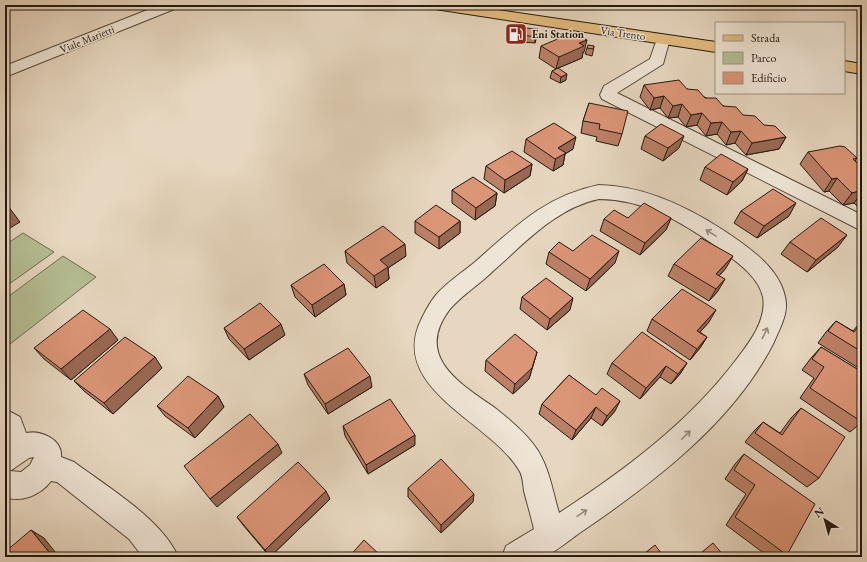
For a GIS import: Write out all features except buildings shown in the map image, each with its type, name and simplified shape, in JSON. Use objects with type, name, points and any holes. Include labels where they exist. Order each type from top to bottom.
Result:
[{"type":"main road","name":"Via Trento","points":[[435,5],[715,47]]},
{"type":"main road","points":[[845,66],[862,69]]},
{"type":"street","name":"Viale Marietti","points":[[5,72],[171,5]]},
{"type":"street","points":[[663,39],[657,61],[610,89],[608,95],[617,101],[862,224]]},
{"type":"street","points":[[517,557],[550,535],[617,490],[672,448],[718,403],[757,350],[773,317],[775,306],[772,292],[766,280],[747,258],[714,234],[688,219],[662,206],[630,195],[613,192],[597,192],[583,195],[569,201],[540,219],[442,304],[428,327],[426,348],[433,369],[451,392],[510,436],[533,468],[550,535]]},
{"type":"street","points":[[5,421],[11,426],[11,455],[33,444],[41,445],[48,453],[46,466],[31,481],[22,485],[8,487]]},
{"type":"street","points":[[46,466],[64,471],[139,529],[162,557]]},
{"type":"green space","points":[[23,233],[54,252],[5,287],[5,245]]},
{"type":"green space","points":[[63,256],[96,277],[5,348],[5,299]]},
{"type":"place","name":"Eni Station","points":[[516,34]]}]
